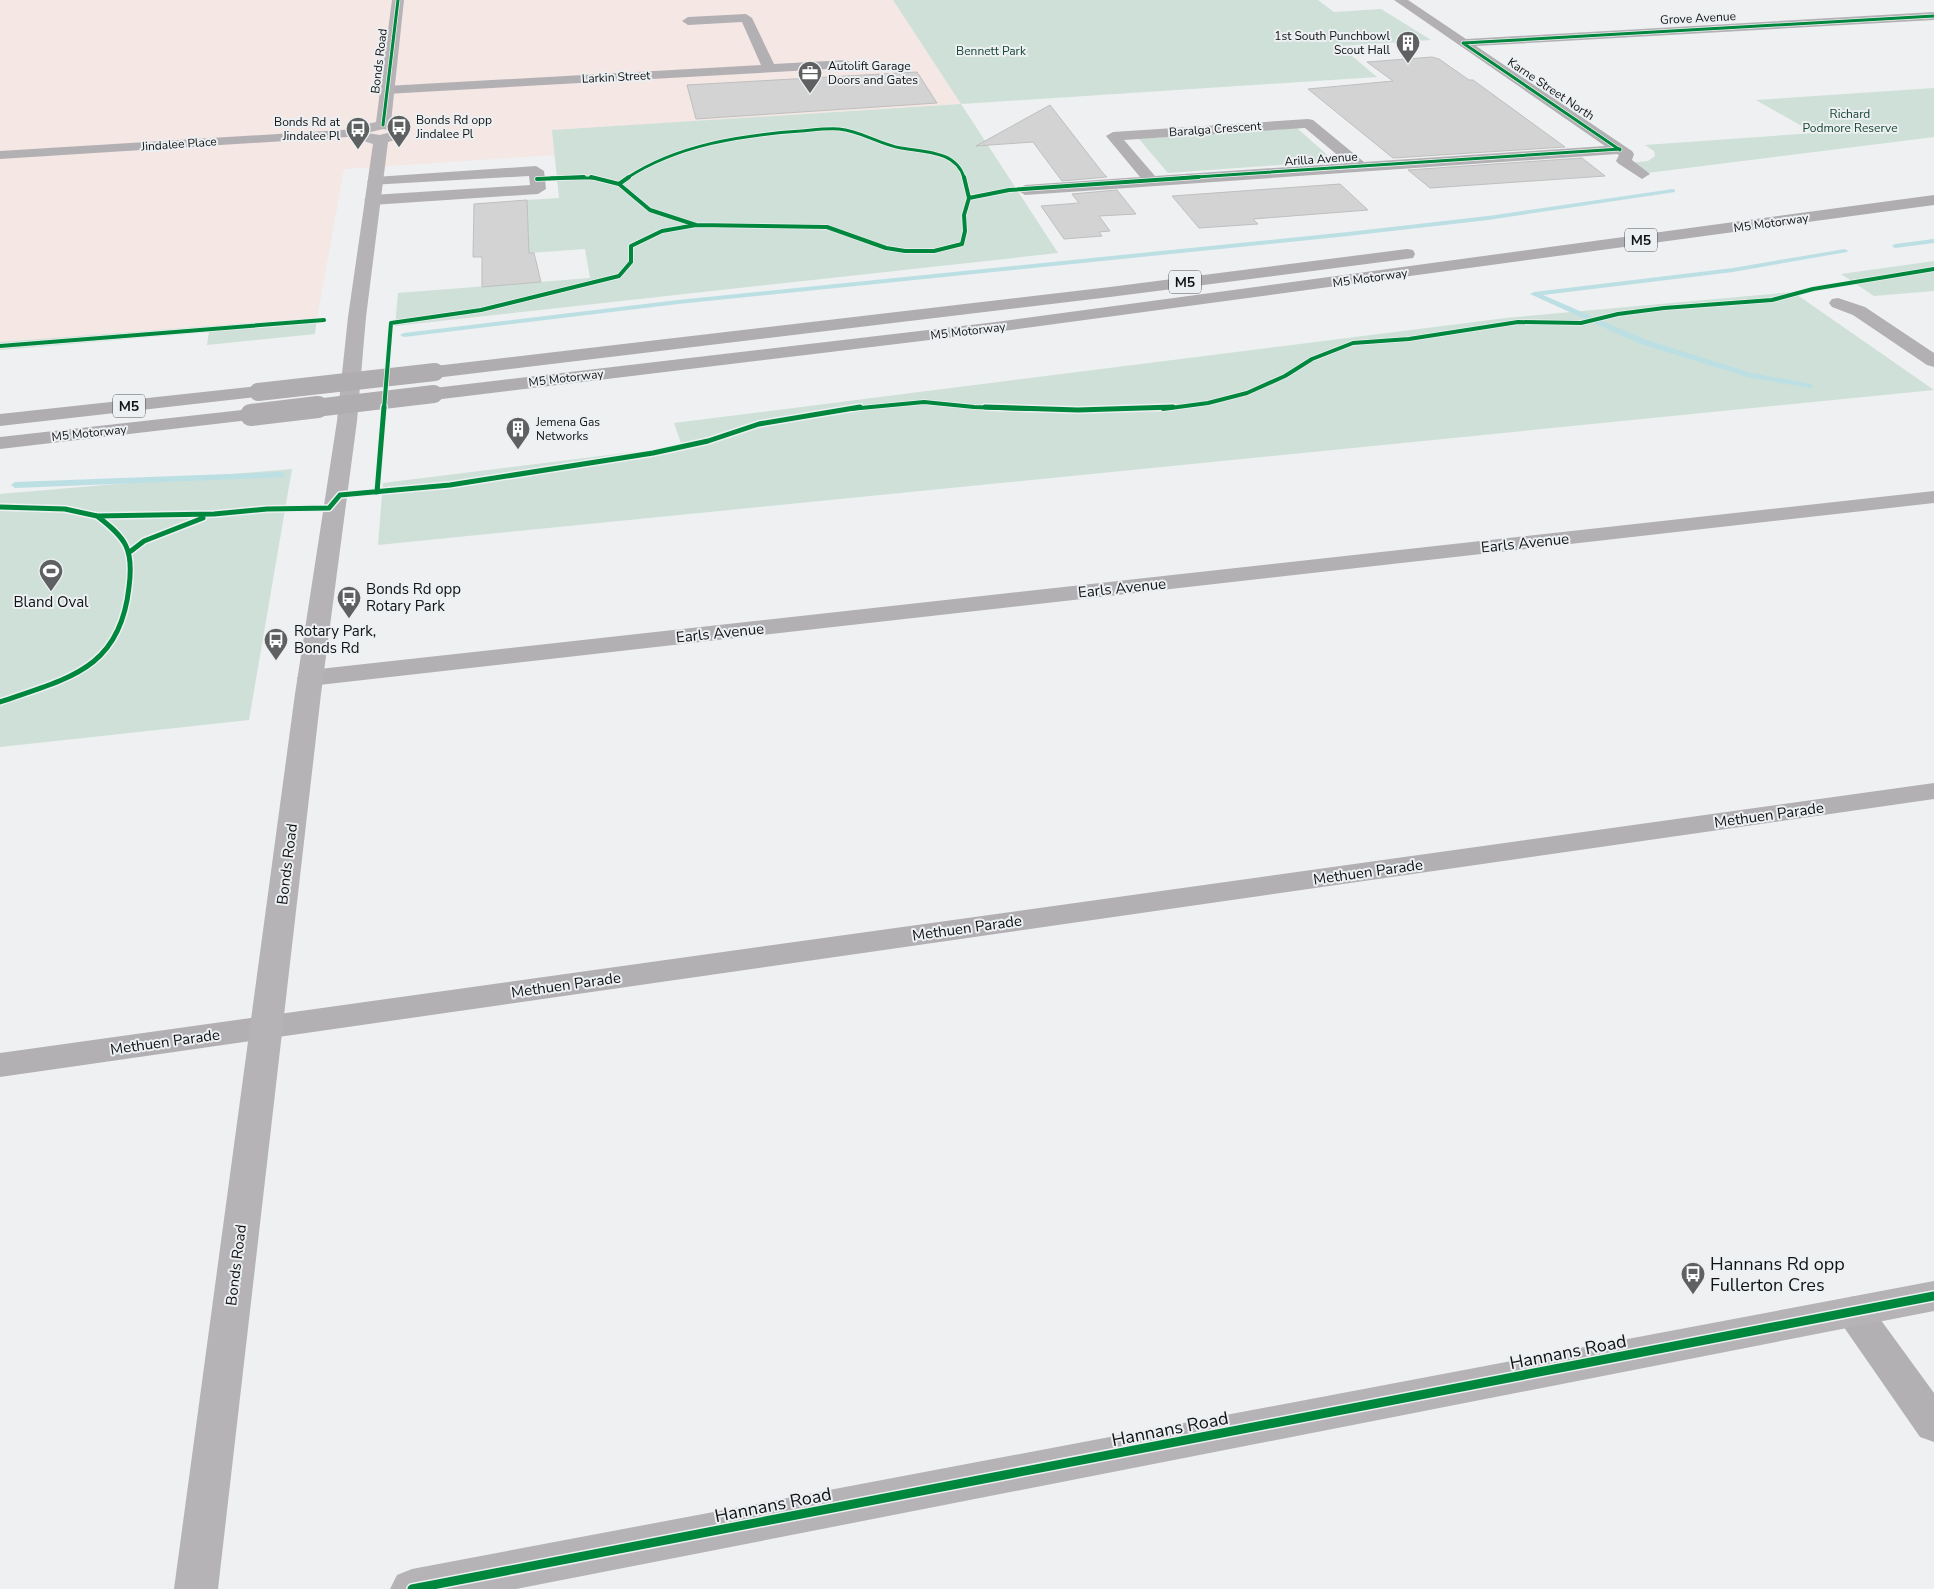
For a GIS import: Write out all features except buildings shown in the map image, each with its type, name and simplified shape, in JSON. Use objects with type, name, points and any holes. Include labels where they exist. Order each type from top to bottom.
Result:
[{"type":"highway","name":"M5 Motorway","points":[[0,443],[251,416],[1006,326],[1934,200]]},
{"type":"highway","name":"M5 Motorway","points":[[0,420],[435,372],[1110,292],[1421,252]]},
{"type":"highway","name":"M5","points":[[0,414],[258,392]]},
{"type":"main road","name":"Bonds Road","points":[[196,1589],[310,678],[347,421],[357,317],[398,0]]},
{"type":"main road","points":[[358,133],[362,137],[382,132]]},
{"type":"main road","name":"Hannans Road","points":[[412,1589],[1934,1296]]},
{"type":"street","name":"Karne Street North","points":[[1400,0],[1623,151]]},
{"type":"street","name":"Grove Avenue","points":[[1463,43],[1934,16]]},
{"type":"street","points":[[688,21],[746,18],[769,68]]},
{"type":"street","name":"Larkin Street","points":[[386,90],[846,64]]},
{"type":"street","name":"Baralga Crescent","points":[[1152,182],[1113,136],[1308,123],[1361,167]]},
{"type":"street","name":"Jindalee Place","points":[[0,155],[358,133]]},
{"type":"street","points":[[1623,151],[1624,161],[1642,174]]},
{"type":"street","name":"Arilla Avenue","points":[[1024,190],[1623,151]]},
{"type":"street","points":[[372,200],[538,189],[536,171],[375,182]]},
{"type":"street","points":[[1838,303],[1859,311],[1934,361]]},
{"type":"street","name":"Earls Avenue","points":[[310,678],[1934,497]]},
{"type":"street","name":"Methuen Parade","points":[[0,1065],[1934,792]]},
{"type":"street","points":[[1854,1312],[1934,1425]]},
{"type":"shaded area","points":[[0,0],[893,0],[961,104],[553,130],[555,155],[344,169],[317,318],[0,342]]},
{"type":"green space","name":"Bennett Park","points":[[893,0],[1318,0],[1334,12],[1381,9],[1431,40],[1340,46],[1377,77],[961,104]]},
{"type":"green space","name":"Richard Podmore Reserve","points":[[1934,88],[1934,137],[1647,173],[1632,163],[1648,161],[1655,156],[1654,151],[1645,145],[1814,133],[1756,100]]},
{"type":"green space","points":[[961,104],[1058,253],[395,326],[398,293],[590,278],[585,249],[529,253],[527,200],[559,198],[552,130]]},
{"type":"green space","points":[[1297,128],[1334,161],[1168,173],[1139,139]]},
{"type":"green space","points":[[1934,261],[1934,291],[1874,296],[1841,274]]},
{"type":"green space","points":[[1793,292],[1934,390],[378,545],[383,483],[682,446],[674,423],[1506,318]]},
{"type":"green space","points":[[317,318],[315,334],[207,345],[209,332],[0,350],[0,342]]},
{"type":"green space","points":[[292,469],[249,720],[0,747],[0,494]]},
{"type":"waterway","points":[[404,335],[678,302],[1348,234],[1488,218],[1673,191]]},
{"type":"waterway","points":[[1895,246],[1934,241]]},
{"type":"waterway","points":[[1809,386],[1750,375],[1641,341],[1534,294],[1733,270],[1845,251]]},
{"type":"waterway","points":[[15,485],[281,475]]},
{"type":"cycle path","points":[[383,125],[398,0]]},
{"type":"cycle path","points":[[1463,43],[1934,16]]},
{"type":"cycle path","points":[[1463,43],[1620,150]]},
{"type":"cycle path","points":[[377,492],[391,323],[481,310],[619,276],[631,262],[631,246],[655,234],[687,226],[827,227],[895,250],[924,252],[944,249],[962,244],[965,231],[964,215],[969,198],[962,171],[956,162],[945,156],[897,147],[860,133],[838,129],[769,133],[695,147],[644,167],[619,184],[650,210],[696,225]]},
{"type":"cycle path","points":[[969,198],[1009,190],[1620,149]]},
{"type":"cycle path","points":[[537,179],[590,177],[619,184]]},
{"type":"cycle path","points":[[0,507],[65,509],[97,516],[214,514],[267,509],[329,508],[340,495],[450,485],[653,453],[708,441],[759,424],[815,413],[870,406],[924,402],[974,407],[1078,410],[1159,409],[1208,403],[1247,393],[1285,376],[1312,359],[1353,343],[1409,339],[1518,322],[1581,323],[1618,314],[1664,308],[1772,300],[1813,289],[1934,269]]},
{"type":"cycle path","points":[[0,346],[324,320]]},
{"type":"cycle path","points":[[0,702],[70,676],[90,665],[106,651],[119,634],[127,611],[130,557],[122,537],[97,516]]},
{"type":"cycle path","points":[[131,551],[144,541],[203,518]]},
{"type":"cycle path","points":[[412,1589],[1934,1296]]},
{"type":"place","name":"1st South Punchbowl Scout Hall","points":[[1408,64]]},
{"type":"place","name":"Autolift Garage Doors and Gates","points":[[810,94]]},
{"type":"place","name":"Bonds Rd opp Jindalee Pl","points":[[399,148]]},
{"type":"place","name":"Bonds Rd at Jindalee Pl","points":[[358,150]]},
{"type":"place","name":"Jemena Gas Networks","points":[[518,450]]},
{"type":"place","name":"Bland Oval","points":[[51,592]]},
{"type":"place","name":"Bonds Rd opp Rotary Park","points":[[349,619]]},
{"type":"place","name":"Rotary Park, Bonds Rd","points":[[276,661]]},
{"type":"place","name":"Hannans Rd opp Fullerton Cres","points":[[1693,1295]]}]
